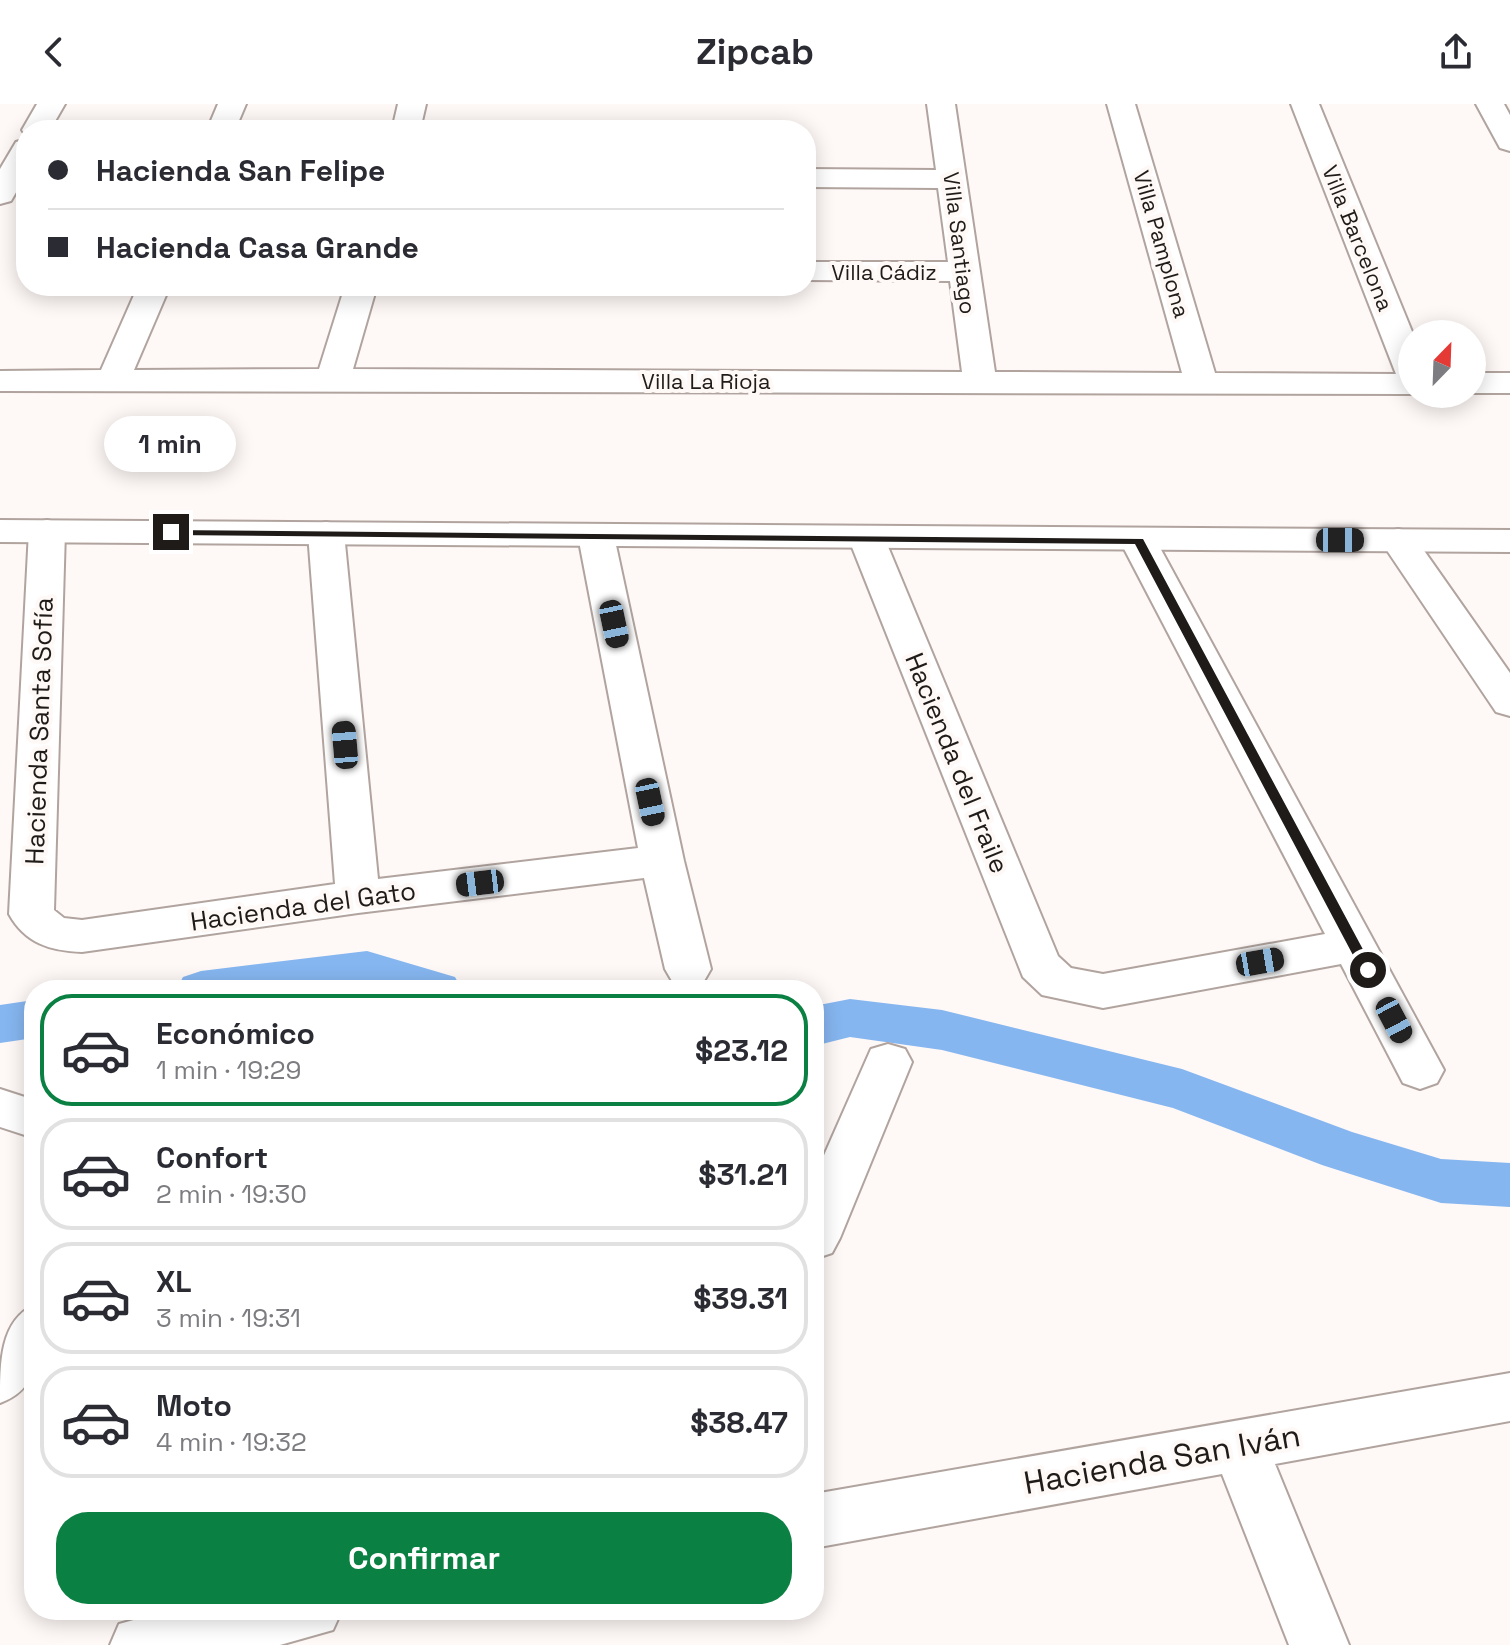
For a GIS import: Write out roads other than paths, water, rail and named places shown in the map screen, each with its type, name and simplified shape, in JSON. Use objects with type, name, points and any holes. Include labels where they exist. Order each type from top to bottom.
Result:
[{"type":"street","name":"Villa Santiago","points":[[941,104],[962,272],[980,383]]},
{"type":"street","name":"Villa Pamplona","points":[[1121,104],[1202,385]]},
{"type":"street","name":"Villa Barcelona","points":[[1305,104],[1398,338]]},
{"type":"street","points":[[1490,104],[1510,142]]},
{"type":"street","points":[[0,195],[16,166]]},
{"type":"street","points":[[816,178],[952,179]]},
{"type":"street","name":"Villa Cádiz","points":[[816,271],[962,272]]},
{"type":"street","points":[[113,381],[150,296]]},
{"type":"street","points":[[333,379],[358,296]]},
{"type":"street","name":"Villa La Rioja","points":[[0,381],[333,379],[1398,384]]},
{"type":"street","points":[[1486,383],[1510,383]]},
{"type":"street","points":[[0,531],[1139,541],[1510,541]]},
{"type":"street","name":"Hacienda Santa Sofía","points":[[40,928],[31,914],[47,531]]},
{"type":"street","points":[[326,533],[358,897]]},
{"type":"street","points":[[596,536],[662,861],[688,969]]},
{"type":"street","name":"Hacienda del Fraile","points":[[866,537],[1039,965],[1058,983],[1103,991],[1354,945]]},
{"type":"street","points":[[1398,540],[1510,703]]},
{"type":"street","points":[[1139,541],[1420,1070]]},
{"type":"street","name":"Hacienda del Gato","points":[[40,928],[57,935],[82,936],[358,897],[662,861]]},
{"type":"street","points":[[826,1176],[888,1062]]},
{"type":"street","points":[[0,1108],[24,1116]]},
{"type":"street","points":[[0,1379],[24,1343]]},
{"type":"street","name":"Hacienda San Iván","points":[[824,1519],[1510,1397]]},
{"type":"street","points":[[1239,1445],[1319,1645]]},
{"type":"street","points":[[140,1645],[224,1620]]},
{"type":"waterway","points":[[284,980],[367,970],[402,980]]},
{"type":"waterway","points":[[824,1024],[850,1018],[942,1030],[1182,1090],[1341,1150],[1441,1181],[1510,1185]]},
{"type":"waterway","points":[[0,1024],[24,1020]]}]
